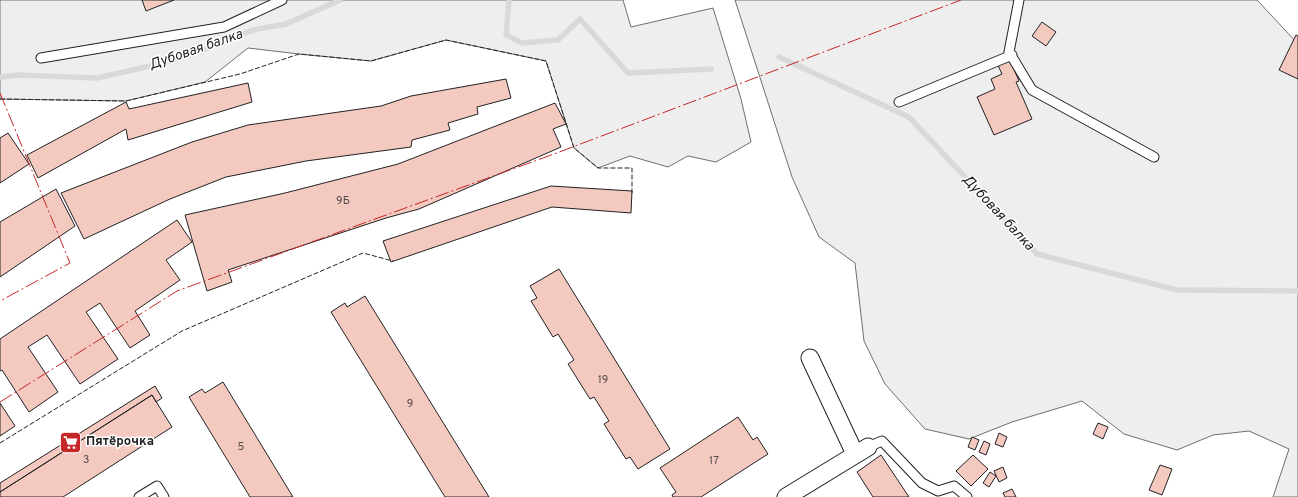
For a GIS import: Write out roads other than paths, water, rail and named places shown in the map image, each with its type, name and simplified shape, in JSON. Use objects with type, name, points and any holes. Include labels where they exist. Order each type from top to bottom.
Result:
[{"type":"street","points":[[786,497],[862,450],[810,358]]},
{"type":"lane","points":[[41,58],[224,27],[282,0]]},
{"type":"lane","points":[[1019,0],[1010,52],[1032,90],[1154,157]]},
{"type":"lane","points":[[899,102],[1012,56]]},
{"type":"lane","points":[[862,450],[882,441],[922,483],[938,491],[954,486],[967,497]]},
{"type":"lane","points":[[139,497],[157,486],[164,497]]},
{"type":"waterway","name":"Дубовая балка","points":[[0,77],[19,75],[97,78],[164,63],[203,50],[253,30],[286,24],[340,0]]},
{"type":"waterway","name":"Дубовая балка","points":[[509,0],[506,35],[522,43],[558,40],[580,19],[628,73],[711,69]]},
{"type":"waterway","name":"Дубовая балка","points":[[779,57],[909,117],[1037,254],[1177,290],[1298,291]]},
{"type":"place","name":"Пятёрочка","points":[[71,442]]}]
